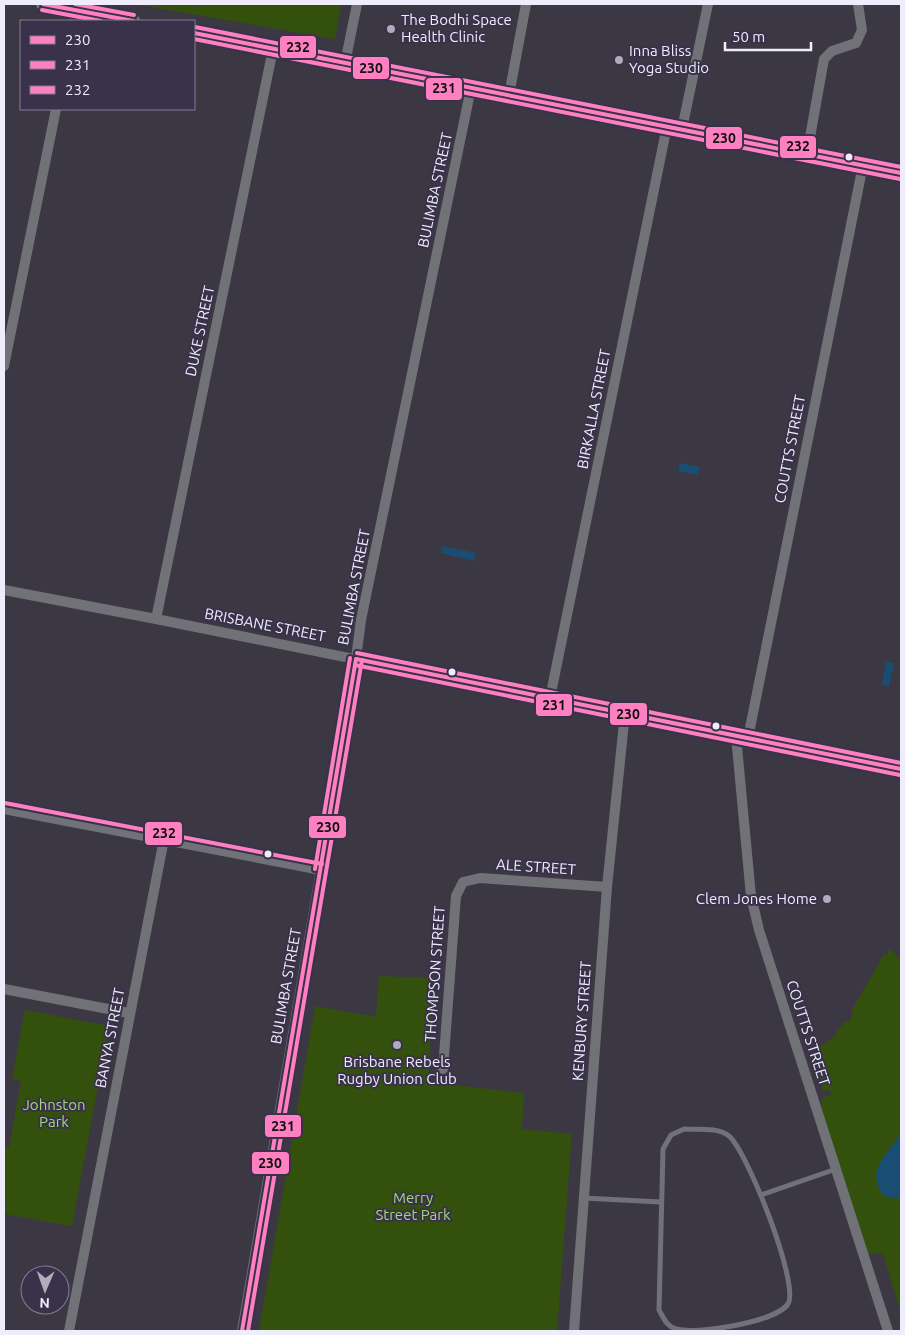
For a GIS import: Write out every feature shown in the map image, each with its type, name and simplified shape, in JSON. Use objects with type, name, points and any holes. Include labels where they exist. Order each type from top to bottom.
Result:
[{"type":"street","points":[[43,4],[75,16],[121,20]]},
{"type":"street","points":[[345,63],[357,4]]},
{"type":"street","points":[[508,95],[526,4]]},
{"type":"street","points":[[682,129],[708,4]]},
{"type":"street","points":[[806,154],[824,59],[832,51],[856,43],[862,30],[858,4]]},
{"type":"street","points":[[195,33],[901,173]]},
{"type":"street","name":"DUKE STREET","points":[[156,619],[273,49]]},
{"type":"street","name":"BULIMBA STREET","points":[[242,1331],[321,870],[361,620],[471,88]]},
{"type":"street","points":[[4,366],[56,110]]},
{"type":"street","name":"BIRKALLA STREET","points":[[550,698],[667,126]]},
{"type":"street","name":"COUTTS STREET","points":[[748,738],[863,165]]},
{"type":"street","name":"BRISBANE STREET","points":[[4,590],[901,769]]},
{"type":"street","name":"KENBURY STREET","points":[[574,1331],[608,887],[625,713]]},
{"type":"street","name":"COUTTS STREET","points":[[736,736],[751,896],[758,930],[888,1331]]},
{"type":"street","points":[[4,809],[321,870]]},
{"type":"street","name":"BANYA STREET","points":[[69,1331],[164,839]]},
{"type":"street","name":"ALE STREET","points":[[463,882],[480,878],[608,887]]},
{"type":"street","name":"THOMPSON STREET","points":[[443,1069],[456,896],[463,882]]},
{"type":"street","points":[[4,989],[129,1013]]},
{"type":"lane","points":[[684,1129],[715,1130],[726,1134],[736,1143],[760,1195],[781,1252],[791,1296],[788,1304],[780,1311],[740,1326],[677,1329],[667,1325],[659,1310],[660,1202],[663,1149],[671,1135],[684,1129]]},
{"type":"lane","points":[[760,1195],[836,1169]]},
{"type":"lane","points":[[584,1198],[660,1202]]},
{"type":"green space","points":[[134,4],[341,4],[335,39]]},
{"type":"green space","points":[[890,949],[901,960],[901,1314],[883,1254],[868,1253],[821,1107],[823,1097],[832,1095],[830,1090],[823,1091],[818,1068],[821,1045],[832,1038],[845,1022],[849,1022],[853,1014],[851,1012],[884,954],[886,956]]},
{"type":"green space","name":"Merry Street Park","points":[[379,976],[434,978],[428,1082],[524,1093],[522,1129],[572,1134],[557,1331],[259,1331],[315,1006],[376,1017]]},
{"type":"green space","name":"Johnston Park","points":[[25,1010],[109,1026],[72,1226],[4,1214],[4,1147],[9,1148],[21,1081],[12,1079]]},
{"type":"water","points":[[680,463],[700,467],[698,475],[678,471]]},
{"type":"water","points":[[442,546],[476,553],[474,561],[441,553]]},
{"type":"water","points":[[886,662],[894,663],[889,686],[882,684]]},
{"type":"water","points":[[901,1133],[901,1197],[894,1198],[888,1197],[880,1190],[876,1178],[881,1161]]},
{"type":"transit line","name":"230","points":[[43,4],[128,20]]},
{"type":"transit line","name":"232","points":[[75,4],[134,15]]},
{"type":"transit line","name":"231","points":[[42,10],[96,20]]},
{"type":"transit line","name":"232","points":[[195,27],[901,167]]},
{"type":"transit line","name":"230","points":[[195,33],[901,173]]},
{"type":"transit line","name":"231","points":[[195,39],[900,179]]},
{"type":"transit line","name":"232","points":[[357,653],[901,763]]},
{"type":"transit line","name":"232","points":[[315,869],[350,658]]},
{"type":"transit line","name":"230","points":[[356,659],[901,769]]},
{"type":"transit line","name":"230","points":[[242,1331],[356,659]]},
{"type":"transit line","name":"231","points":[[248,1331],[362,660]]},
{"type":"transit line","name":"231","points":[[355,665],[900,775]]},
{"type":"transit line","name":"232","points":[[5,803],[322,864]]},
{"type":"place","name":"The Bodhi Space Health Clinic","points":[[391,29]]},
{"type":"place","name":"Inna Bliss Yoga Studio","points":[[619,60]]},
{"type":"place","name":"Clem Jones Home","points":[[827,899]]},
{"type":"place","name":"Brisbane Rebels Rugby Union Club","points":[[397,1045]]}]
